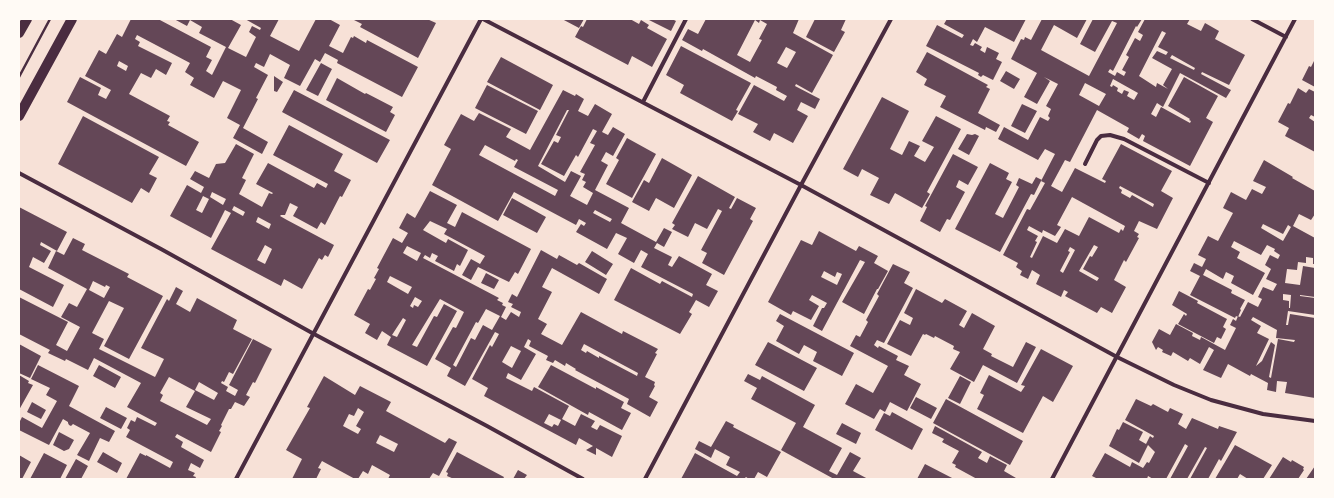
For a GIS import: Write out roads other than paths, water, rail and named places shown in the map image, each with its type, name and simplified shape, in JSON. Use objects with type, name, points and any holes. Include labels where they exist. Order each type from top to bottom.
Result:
[{"type":"main road","points":[[19,33],[27,19]]},
{"type":"main road","points":[[19,116],[72,19]]},
{"type":"street","points":[[236,479],[482,19],[801,185],[1117,357],[1174,385],[1211,400],[1263,414],[1315,421]]},
{"type":"street","points":[[643,102],[686,19]]},
{"type":"street","points":[[645,479],[891,19]]},
{"type":"street","points":[[1252,19],[1286,37]]},
{"type":"street","points":[[1052,479],[1296,19]]},
{"type":"street","points":[[1085,164],[1097,140],[1101,136],[1110,135],[1124,139],[1209,184]]},
{"type":"street","points":[[19,173],[584,479]]}]
